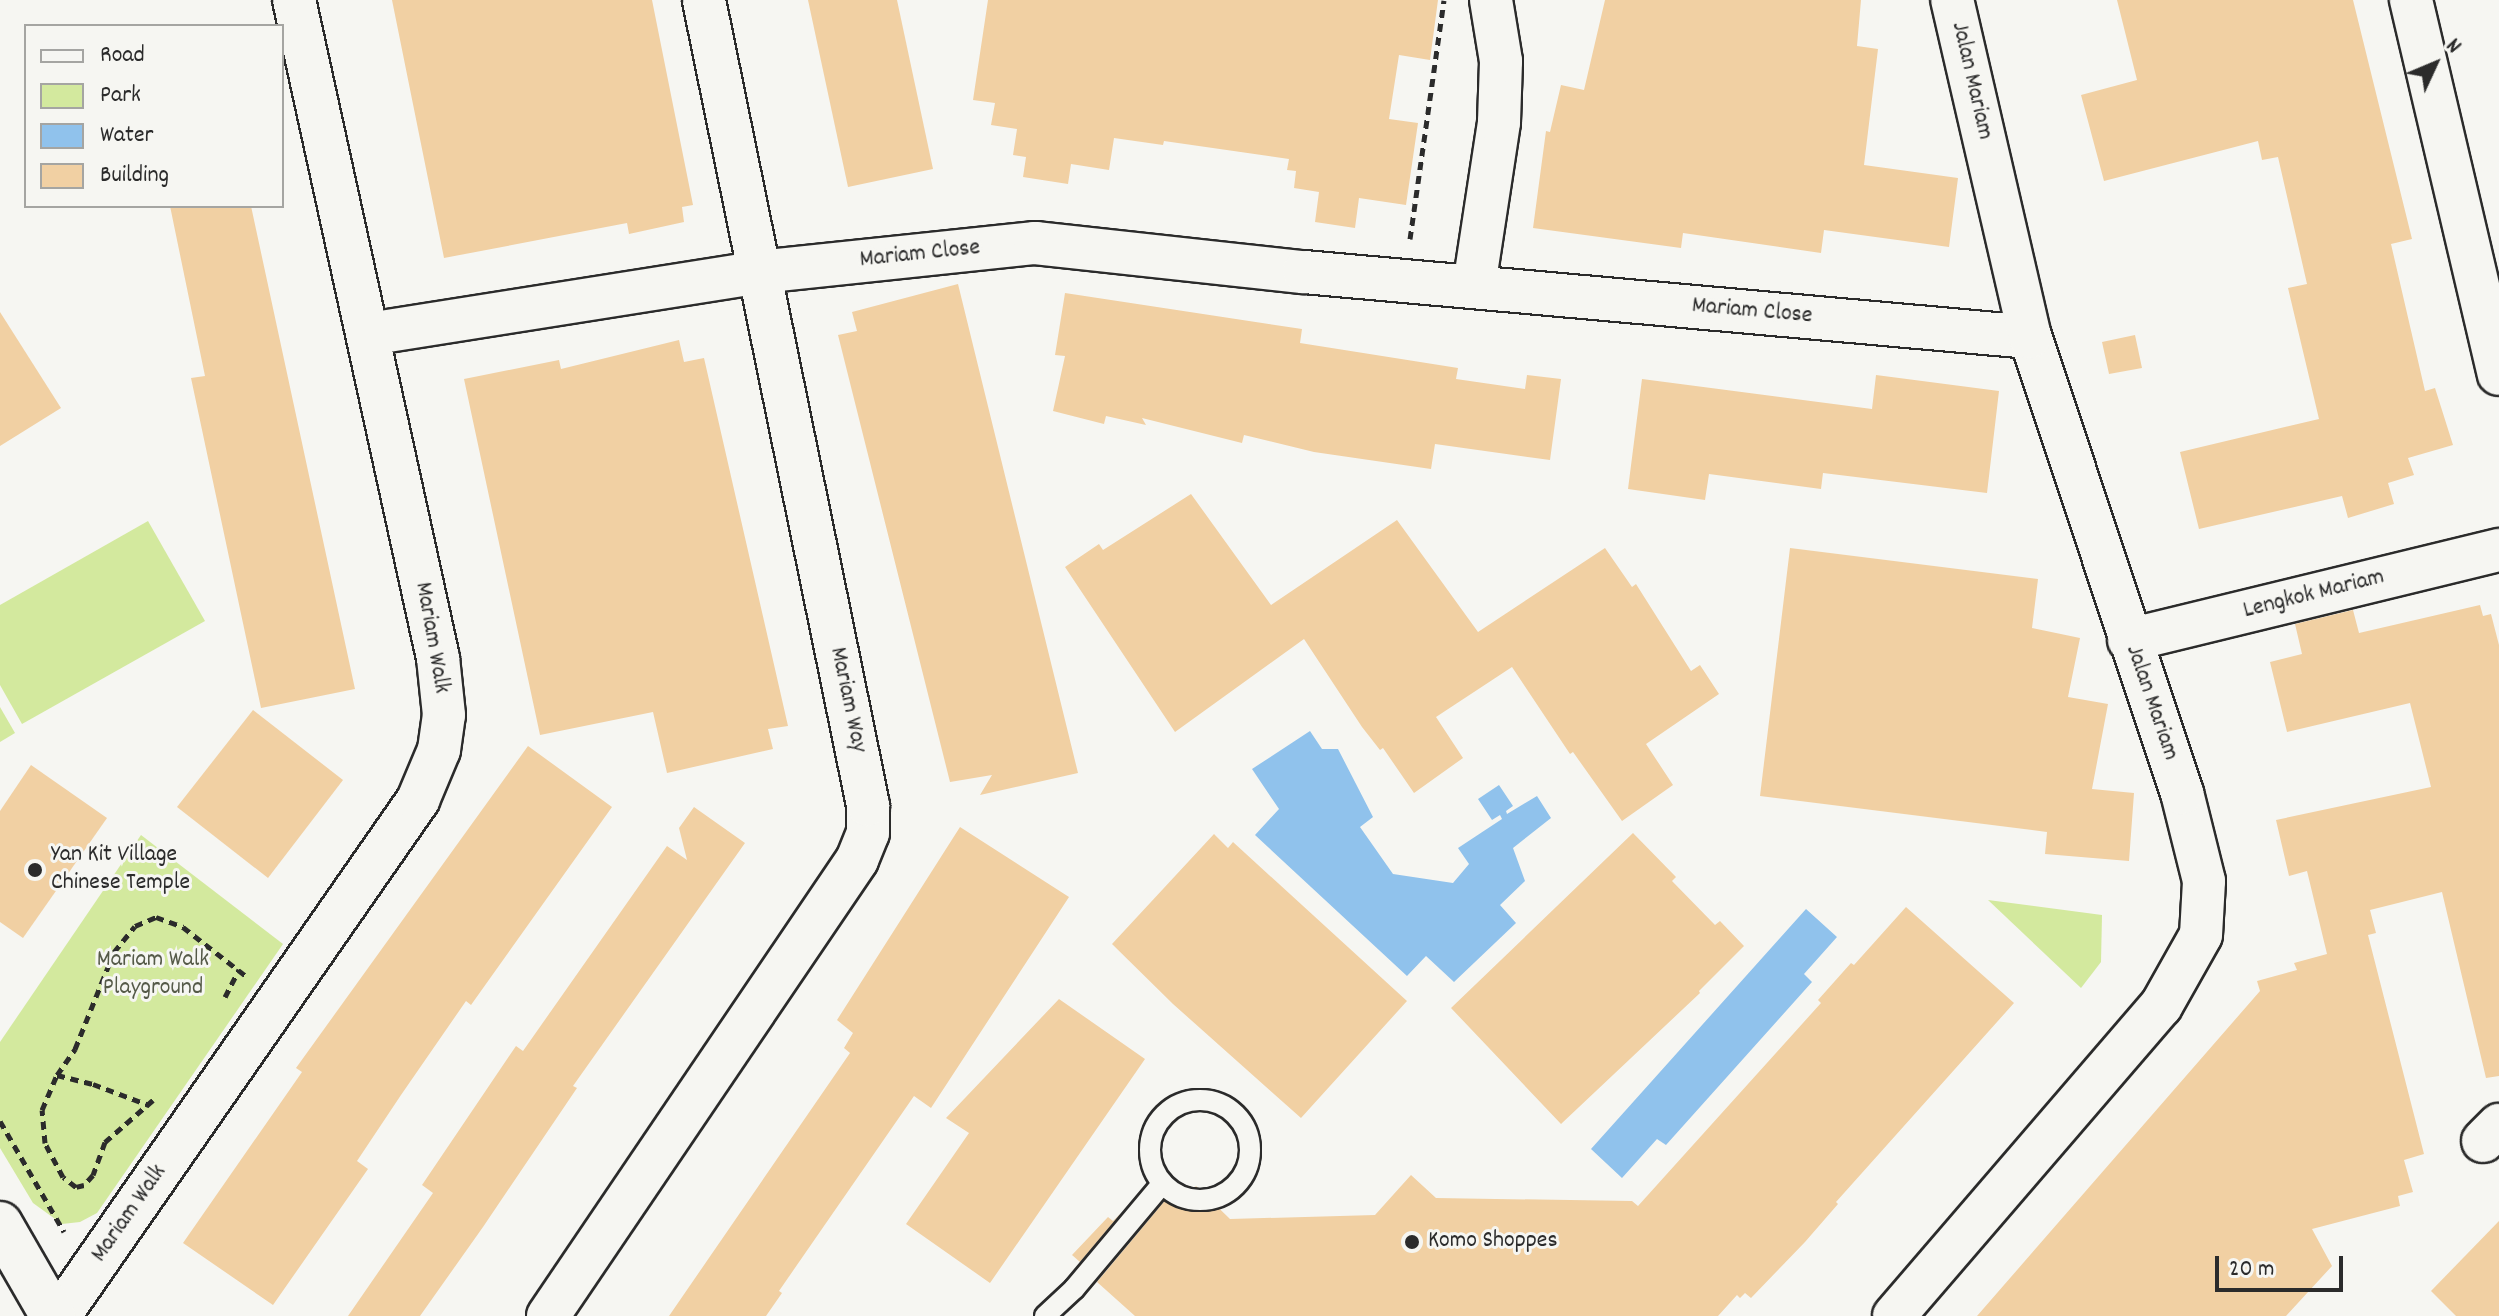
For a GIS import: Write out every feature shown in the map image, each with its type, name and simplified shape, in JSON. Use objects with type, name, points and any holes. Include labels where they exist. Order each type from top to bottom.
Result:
[{"type":"street","name":"Mariam Walk","points":[[56,1316],[418,800],[439,750],[444,715],[438,658],[294,0]]},
{"type":"street","name":"Mariam Way","points":[[548,1316],[857,860],[868,833],[868,805],[704,0]]},
{"type":"street","points":[[1474,286],[1499,122],[1501,61],[1491,0]]},
{"type":"street","name":"Jalan Mariam","points":[[1894,1316],[2161,1006],[2201,935],[2204,881],[2182,793],[2030,337],[1952,0]]},
{"type":"street","points":[[2411,0],[2499,374]]},
{"type":"street","name":"Mariam Close","points":[[369,334],[759,272],[1035,243],[2030,337]]},
{"type":"street","name":"Lengkok Mariam","points":[[2129,640],[2499,550]]},
{"type":"street","points":[[0,1224],[56,1316]]},
{"type":"lane","points":[[1206,1100],[1228,1108],[1244,1127],[1250,1150],[1245,1174],[1229,1192],[1206,1200],[1182,1197],[1163,1183],[1151,1162],[1151,1138],[1162,1116],[1181,1103],[1206,1100]]},
{"type":"lane","points":[[1045,1316],[1074,1289],[1163,1183]]},
{"type":"path","points":[[1409,248],[1444,0]]},
{"type":"path","points":[[57,1075],[149,1105],[105,1142],[93,1175],[80,1187],[71,1184],[53,1162],[42,1129],[46,1096],[57,1075],[75,1049],[114,952],[135,926],[146,919],[168,919],[239,969]]},
{"type":"path","points":[[0,1121],[88,1274]]},
{"type":"green space","points":[[148,521],[205,621],[22,724],[0,685],[0,605]]},
{"type":"green space","points":[[0,707],[15,733],[0,742]]},
{"type":"green space","name":"Mariam Walk Playground","points":[[141,835],[283,944],[97,1213],[80,1222],[62,1224],[33,1203],[0,1148],[0,1042]]},
{"type":"green space","points":[[1988,900],[2102,915],[2101,962],[2081,988]]},
{"type":"water","points":[[1310,731],[1322,749],[1338,749],[1373,817],[1360,827],[1393,874],[1453,883],[1469,864],[1458,848],[1502,819],[1500,815],[1492,820],[1478,799],[1499,785],[1513,806],[1506,811],[1507,814],[1537,796],[1551,818],[1513,848],[1525,881],[1500,905],[1516,923],[1454,982],[1426,956],[1407,976],[1255,835],[1279,809],[1252,769]]},
{"type":"water","points":[[1806,909],[1837,937],[1804,974],[1812,982],[1666,1145],[1657,1139],[1622,1178],[1591,1149]]},
{"type":"building","points":[[392,0],[652,0],[693,205],[682,207],[684,222],[629,234],[627,223],[444,258]]},
{"type":"building","points":[[808,0],[897,0],[933,169],[848,187]]},
{"type":"building","points":[[988,0],[1438,0],[1430,60],[1399,55],[1389,119],[1418,123],[1406,205],[1359,198],[1355,228],[1315,222],[1319,192],[1294,188],[1296,171],[1287,170],[1289,159],[1164,141],[1163,145],[1114,138],[1109,170],[1071,164],[1068,184],[1023,177],[1026,157],[1013,155],[1017,129],[991,125],[995,103],[973,100]]},
{"type":"building","points":[[1605,0],[1861,0],[1857,46],[1878,49],[1864,165],[1958,178],[1949,247],[1824,230],[1821,253],[1683,233],[1681,248],[1533,228],[1546,131],[1550,132],[1561,85],[1584,90]]},
{"type":"building","points":[[2117,0],[2353,0],[2412,239],[2391,244],[2425,391],[2435,388],[2453,445],[2408,458],[2414,475],[2388,483],[2394,504],[2348,518],[2342,496],[2199,529],[2180,452],[2319,419],[2288,288],[2307,284],[2278,157],[2262,160],[2258,141],[2104,181],[2081,95],[2137,80]]},
{"type":"building","points":[[170,208],[251,208],[355,689],[261,708],[191,378],[205,376]]},
{"type":"building","points":[[958,284],[1078,773],[980,795],[992,775],[950,782],[838,335],[857,331],[852,312]]},
{"type":"building","points":[[1065,293],[1302,329],[1300,343],[1458,368],[1456,379],[1525,389],[1527,375],[1561,379],[1550,460],[1435,444],[1431,469],[1314,452],[1244,435],[1242,443],[1142,418],[1146,425],[1106,416],[1104,424],[1053,411],[1065,356],[1055,355]]},
{"type":"building","points":[[0,312],[61,408],[0,446]]},
{"type":"building","points":[[2135,335],[2142,368],[2109,374],[2102,342]]},
{"type":"building","points":[[679,340],[684,362],[704,358],[788,726],[768,729],[773,749],[667,773],[653,712],[540,735],[464,379],[559,360],[561,369]]},
{"type":"building","points":[[1876,375],[1999,391],[1987,493],[1823,473],[1821,489],[1709,474],[1705,500],[1628,489],[1642,379],[1872,409]]},
{"type":"building","points":[[1191,494],[1271,605],[1397,520],[1478,632],[1605,548],[1632,587],[1636,584],[1691,671],[1700,665],[1719,694],[1646,744],[1673,785],[1622,821],[1573,752],[1570,754],[1512,667],[1436,717],[1463,758],[1414,793],[1383,748],[1380,750],[1362,727],[1304,639],[1175,732],[1065,567],[1099,544],[1103,550]]},
{"type":"building","points":[[1790,548],[2038,579],[2032,628],[2080,638],[2068,697],[2108,704],[2092,789],[2134,793],[2129,861],[2045,854],[2047,832],[1760,796]]},
{"type":"building","points":[[2480,605],[2483,616],[2491,614],[2499,645],[2499,1076],[2486,1078],[2442,892],[2370,910],[2376,933],[2368,935],[2424,1154],[2404,1160],[2413,1192],[2398,1196],[2400,1206],[2312,1229],[2332,1266],[2286,1316],[1977,1316],[2260,991],[2257,981],[2297,970],[2294,963],[2327,954],[2307,871],[2289,876],[2276,820],[2431,787],[2410,703],[2287,732],[2270,662],[2302,654],[2295,624],[2353,610],[2359,633]]},
{"type":"building","points":[[253,710],[343,780],[268,878],[177,807]]},
{"type":"building","points":[[528,746],[612,807],[471,1005],[466,1001],[401,1095],[357,1161],[368,1169],[273,1305],[183,1243],[302,1072],[296,1068]]},
{"type":"building","name":"Yan Kit Village Chinese Temple","points":[[31,765],[107,818],[23,938],[0,922],[0,811]]},
{"type":"building","points":[[694,807],[745,843],[573,1086],[577,1088],[420,1316],[348,1316],[433,1193],[422,1185],[516,1046],[523,1051],[667,846],[687,860],[679,828]]},
{"type":"building","points":[[960,827],[1069,897],[931,1108],[914,1096],[779,1291],[782,1293],[766,1316],[669,1316],[850,1053],[844,1048],[853,1033],[837,1020]]},
{"type":"building","points":[[1633,833],[1676,877],[1672,881],[1715,925],[1720,921],[1744,946],[1700,993],[1561,1124],[1451,1008]]},
{"type":"building","points":[[1214,834],[1228,848],[1233,842],[1407,1001],[1301,1118],[1173,1004],[1112,944]]},
{"type":"building","points":[[1906,907],[2014,1003],[1836,1202],[1838,1204],[1805,1242],[1751,1298],[1745,1293],[1740,1298],[1737,1295],[1718,1316],[1135,1316],[1097,1282],[1173,1191],[1175,1178],[1191,1192],[1196,1186],[1230,1219],[1375,1215],[1411,1175],[1436,1198],[1632,1201],[1638,1206],[1821,1003],[1818,1000],[1851,963],[1854,965]]},
{"type":"building","points":[[1059,999],[1145,1059],[990,1283],[906,1224],[969,1133],[946,1118]]},
{"type":"building","points":[[1121,1213],[1080,1262],[1072,1255],[1108,1217],[1113,1221]]},
{"type":"building","points":[[2499,1221],[2499,1316],[2456,1316],[2431,1291]]},
{"type":"place","name":"Yan Kit Village Chinese Temple","points":[[35,870]]},
{"type":"place","name":"Komo Shoppes","points":[[1412,1242]]}]
